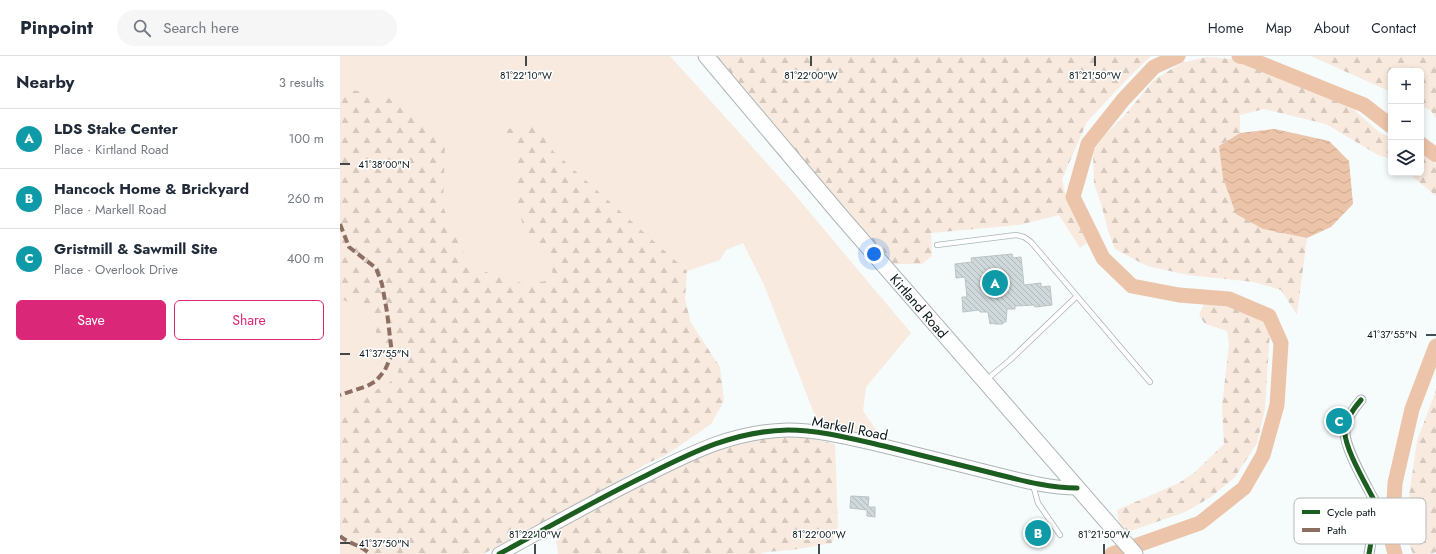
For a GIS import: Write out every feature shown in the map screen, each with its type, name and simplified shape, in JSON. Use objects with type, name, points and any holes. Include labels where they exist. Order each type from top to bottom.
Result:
[{"type":"main road","name":"Kirtland Road","points":[[706,56],[840,215],[1135,554]]},
{"type":"street","points":[[1361,400],[1350,414],[1344,431],[1346,444],[1373,498]]},
{"type":"street","name":"Markell Road","points":[[499,554],[610,493],[675,461],[720,441],[756,432],[798,430],[824,433],[885,446],[1033,483],[1063,488],[1077,488]]},
{"type":"street","points":[[1369,554],[1371,544]]},
{"type":"lane","points":[[937,245],[1016,235],[1024,237],[1031,242],[1150,382]]},
{"type":"lane","points":[[984,381],[1010,360],[1077,296]]},
{"type":"lane","points":[[1033,483],[1034,493],[1038,503],[1060,535]]},
{"type":"green space","points":[[340,56],[670,56],[791,190],[911,333],[866,387],[863,411],[882,438],[819,426],[764,285],[743,243],[726,250],[720,260],[687,271],[611,279],[426,554],[340,554]]},
{"type":"green space","points":[[714,56],[1151,56],[1087,122],[1062,179],[1067,202],[1087,243],[1080,248],[1059,215],[1019,225],[931,233],[932,256],[922,264],[889,264]]},
{"type":"green space","points":[[1311,56],[1436,56],[1436,118],[1430,110],[1424,107],[1424,68],[1388,68],[1388,91]]},
{"type":"green space","points":[[1207,57],[1232,59],[1342,99],[1379,132],[1388,136],[1388,158],[1378,155],[1326,124],[1264,109],[1240,115],[1240,133],[1219,146],[1263,229],[1307,238],[1297,315],[1281,290],[1254,282],[1188,275],[1147,266],[1115,249],[1108,231],[1094,183],[1093,151],[1106,134],[1124,116],[1154,80],[1181,63]]},
{"type":"green space","points":[[340,88],[386,96],[445,143],[443,207],[470,267],[525,284],[553,280],[551,256],[533,242],[523,226],[514,187],[515,155],[506,129],[533,127],[544,132],[553,151],[687,271],[685,299],[691,323],[720,367],[724,401],[711,424],[668,454],[646,464],[613,485],[483,554],[372,554],[364,546],[344,532],[340,528],[340,406],[357,401],[397,378],[399,365],[382,351],[372,319],[363,307],[340,299]]},
{"type":"green space","points":[[1424,153],[1436,165],[1436,196],[1412,176],[1424,176]]},
{"type":"green space","points":[[1204,304],[1241,308],[1262,316],[1270,330],[1265,409],[1257,443],[1235,477],[1211,497],[1185,512],[1128,532],[1119,523],[1117,510],[1179,483],[1195,472],[1224,444],[1222,406],[1229,344],[1227,331],[1205,324],[1199,315]]},
{"type":"green space","points":[[1436,390],[1436,552],[1430,554],[1413,554],[1409,544],[1426,544],[1426,498],[1409,498],[1417,441]]},
{"type":"green space","points":[[796,435],[835,444],[838,527],[832,543],[760,554],[558,554],[555,530],[591,509],[708,451],[765,436]]},
{"type":"water","points":[[1275,129],[1329,141],[1349,161],[1353,204],[1331,227],[1307,238],[1263,229],[1236,214],[1223,178],[1219,146],[1240,133]]},
{"type":"building","points":[[1012,254],[1013,258],[1021,257],[1024,285],[1041,283],[1041,287],[1050,286],[1052,305],[1035,307],[1034,305],[1015,306],[1015,309],[1007,309],[1006,322],[1003,322],[1003,324],[990,324],[988,312],[980,312],[979,310],[963,312],[962,297],[967,297],[965,277],[956,278],[955,264],[972,262],[971,258]]},
{"type":"building","points":[[851,496],[869,497],[868,507],[875,507],[875,517],[867,516],[867,510],[850,508]]},
{"type":"waterway","points":[[1112,554],[1200,523],[1244,488],[1263,455],[1277,405],[1281,343],[1269,316],[1229,299],[1179,295],[1132,286],[1103,258],[1073,197],[1088,144],[1123,100],[1154,67],[1178,56]]},
{"type":"waterway","points":[[1239,56],[1245,57],[1364,105],[1388,124]]},
{"type":"waterway","points":[[1424,146],[1436,155]]},
{"type":"waterway","points":[[1394,498],[1395,483],[1412,409],[1436,346]]},
{"type":"waterway","points":[[1392,544],[1395,554]]},
{"type":"marked path","points":[[340,224],[349,247],[376,268],[382,284],[392,354],[385,370],[376,381],[367,386],[340,395]]},
{"type":"marked path","points":[[340,536],[370,554]]},
{"type":"cycle path","points":[[1361,400],[1349,417],[1345,430],[1345,437],[1361,476],[1373,498]]},
{"type":"cycle path","points":[[499,554],[607,496],[695,452],[731,439],[768,431],[800,430],[836,435],[1024,481],[1055,487],[1077,488]]},
{"type":"cycle path","points":[[1369,554],[1371,544]]},
{"type":"place","name":"LDS Stake Center","points":[[995,283]]},
{"type":"place","name":"Gristmill & Sawmill Site","points":[[1339,421]]},
{"type":"place","name":"Hancock Home & Brickyard","points":[[1038,533]]}]
